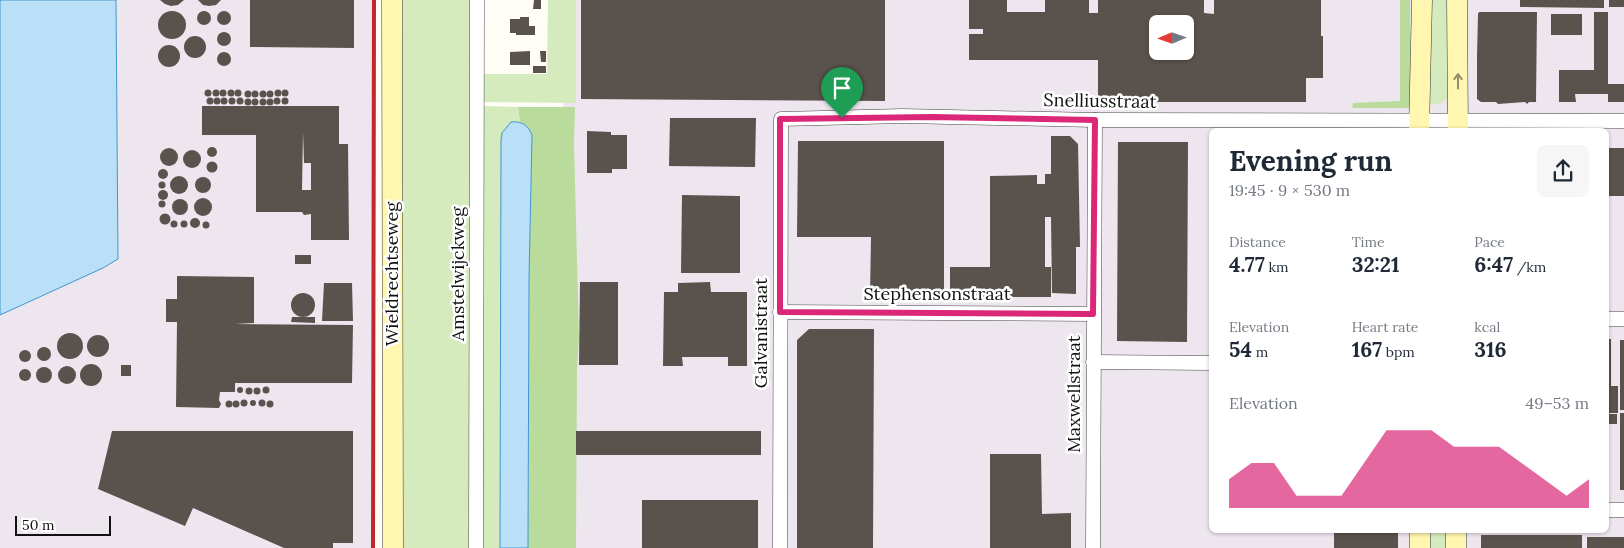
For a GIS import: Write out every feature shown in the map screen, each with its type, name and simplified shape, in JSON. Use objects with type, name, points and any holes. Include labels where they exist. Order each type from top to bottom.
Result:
[{"type":"street","name":"Wieldrechtseweg","points":[[392,0],[393,548]]},
{"type":"street","name":"Amstelwijckweg","points":[[476,548],[477,0]]},
{"type":"street","points":[[1419,125],[1422,0]]},
{"type":"street","points":[[1457,0],[1458,125]]},
{"type":"street","name":"Snelliusstraat","points":[[780,119],[913,116],[1244,126],[1458,125],[1624,121]]},
{"type":"street","name":"Galvanistraat","points":[[780,119],[780,548]]},
{"type":"street","name":"Maxwellstraat","points":[[1093,548],[1095,120]]},
{"type":"street","name":"Stephensonstraat","points":[[780,312],[1093,314]]},
{"type":"street","points":[[1609,319],[1624,319]]},
{"type":"street","points":[[1093,362],[1209,363]]},
{"type":"street","points":[[1609,510],[1624,510]]},
{"type":"street","points":[[1420,533],[1420,548]]},
{"type":"street","points":[[1456,533],[1456,548]]},
{"type":"shaded area","points":[[116,0],[374,0],[373,548],[0,548],[0,314],[117,259]]},
{"type":"shaded area","points":[[563,0],[1624,0],[1624,548],[563,548]]},
{"type":"green space","points":[[402,0],[472,0],[471,548],[402,548]]},
{"type":"green space","points":[[548,0],[576,0],[576,103],[482,102],[481,74],[547,74]]},
{"type":"green space","points":[[1400,0],[1410,0],[1411,108],[1352,108],[1353,103],[1400,101]]},
{"type":"green space","points":[[1425,0],[1450,0],[1451,93],[1439,104],[1429,104]]},
{"type":"green space","points":[[482,106],[518,107],[520,122],[511,122],[502,133],[501,140],[500,548],[482,548]]},
{"type":"green space","points":[[518,107],[575,107],[574,143],[579,339],[577,368],[576,548],[528,548],[529,278],[532,135],[524,124],[520,122]]},
{"type":"green space","points":[[1426,533],[1450,533],[1450,548],[1426,548]]},
{"type":"water","points":[[0,0],[116,0],[118,259],[103,268],[0,315]]},
{"type":"water","points":[[511,122],[524,124],[532,135],[529,278],[528,548],[500,548],[501,140],[502,133]]},
{"type":"building","points":[[160,0],[184,0],[178,5],[171,6]]},
{"type":"building","points":[[198,0],[221,0],[216,5],[209,6],[203,5]]},
{"type":"building","points":[[250,0],[354,0],[354,48],[250,47]]},
{"type":"building","points":[[534,0],[541,0],[541,9],[533,9]]},
{"type":"building","points":[[581,0],[885,0],[885,101],[581,99]]},
{"type":"building","points":[[969,0],[1007,0],[1007,12],[1045,12],[1045,0],[1089,0],[1089,13],[1098,13],[1098,0],[1204,0],[1204,13],[1214,14],[1214,0],[1321,0],[1323,78],[1306,78],[1306,102],[1098,102],[1098,60],[969,60],[969,34],[983,34],[983,29],[969,29]]},
{"type":"building","points":[[1520,0],[1604,0],[1604,8],[1520,7]]},
{"type":"building","points":[[1609,0],[1624,0],[1624,7],[1609,7]]},
{"type":"building","points":[[172,11],[182,15],[186,25],[182,35],[172,39],[162,35],[158,25],[162,15]]},
{"type":"building","points":[[201,11],[207,11],[211,18],[207,25],[201,25],[197,21],[197,15]]},
{"type":"building","points":[[221,11],[227,11],[231,18],[227,25],[221,25],[217,21],[217,15]]},
{"type":"building","points":[[1479,12],[1537,12],[1536,102],[1529,102],[1527,104],[1525,102],[1498,104],[1496,102],[1481,102],[1477,99]]},
{"type":"building","points":[[1594,12],[1608,12],[1608,84],[1624,84],[1624,102],[1608,102],[1608,94],[1575,94],[1576,102],[1559,102],[1559,70],[1594,70]]},
{"type":"building","points":[[1551,14],[1582,14],[1582,35],[1551,35]]},
{"type":"building","points":[[520,17],[529,17],[529,26],[535,26],[535,35],[516,35],[516,33],[510,33],[510,19],[520,19]]},
{"type":"building","points":[[221,32],[227,32],[231,39],[227,46],[221,46],[217,42],[217,36]]},
{"type":"building","points":[[195,36],[205,43],[206,47],[199,57],[195,58],[185,51],[184,47],[191,37]]},
{"type":"building","points":[[169,45],[179,52],[180,56],[173,66],[169,67],[159,60],[158,56],[165,46]]},
{"type":"building","points":[[530,51],[530,65],[510,65],[510,52]]},
{"type":"building","points":[[540,51],[546,51],[546,62],[541,62]]},
{"type":"building","points":[[221,52],[227,52],[231,59],[227,66],[221,66],[217,62],[217,56]]},
{"type":"building","points":[[533,66],[546,66],[546,73],[533,73]]},
{"type":"building","points":[[208,90],[211,93],[208,96],[205,93]]},
{"type":"building","points":[[216,90],[219,93],[216,96],[213,93]]},
{"type":"building","points":[[223,90],[226,93],[223,96],[220,93]]},
{"type":"building","points":[[231,90],[234,93],[231,96],[228,93]]},
{"type":"building","points":[[238,90],[241,93],[238,96],[235,93]]},
{"type":"building","points":[[278,90],[281,93],[278,96],[275,93]]},
{"type":"building","points":[[285,90],[288,93],[285,96],[282,93]]},
{"type":"building","points":[[248,91],[251,94],[248,97],[245,94]]},
{"type":"building","points":[[255,91],[258,94],[255,97],[252,94]]},
{"type":"building","points":[[263,91],[266,94],[263,97],[260,94]]},
{"type":"building","points":[[270,91],[273,94],[270,97],[267,94]]},
{"type":"building","points":[[210,98],[213,101],[210,104],[207,101]]},
{"type":"building","points":[[217,98],[220,101],[217,104],[214,101]]},
{"type":"building","points":[[224,98],[227,101],[224,104],[221,101]]},
{"type":"building","points":[[232,98],[235,101],[232,104],[229,101]]},
{"type":"building","points":[[240,98],[243,101],[240,104],[237,101]]},
{"type":"building","points":[[277,98],[280,101],[277,104],[274,101]]},
{"type":"building","points":[[285,98],[288,101],[285,104],[282,101]]},
{"type":"building","points":[[248,99],[251,102],[248,105],[245,102]]},
{"type":"building","points":[[255,99],[258,102],[255,105],[252,102]]},
{"type":"building","points":[[263,99],[266,102],[263,105],[260,102]]},
{"type":"building","points":[[270,99],[273,102],[270,105],[267,102]]},
{"type":"building","points":[[202,106],[339,106],[339,144],[348,144],[349,240],[311,240],[311,214],[304,215],[302,212],[256,212],[256,135],[202,135]],"holes":[[[303,132],[304,163],[311,163],[311,190],[302,190]]]},
{"type":"building","points":[[670,118],[756,118],[755,167],[669,166]]},
{"type":"building","points":[[587,131],[611,132],[611,135],[627,135],[627,169],[612,169],[612,173],[587,173]]},
{"type":"building","points":[[1051,136],[1070,136],[1078,144],[1080,247],[1076,247],[1076,294],[1052,293],[1051,217],[1045,217],[1045,267],[1051,267],[1051,297],[950,297],[950,267],[990,267],[990,176],[1037,175],[1037,184],[1045,184],[1045,174],[1051,174]]},
{"type":"building","points":[[798,141],[944,141],[944,296],[870,296],[871,237],[797,237]]},
{"type":"building","points":[[1118,142],[1188,142],[1187,342],[1117,341]]},
{"type":"building","points":[[210,147],[214,147],[217,152],[216,156],[210,157],[207,154],[207,150]]},
{"type":"building","points":[[165,148],[173,148],[178,153],[176,164],[165,166],[160,161],[160,153]]},
{"type":"building","points":[[1609,148],[1624,148],[1624,196],[1609,196]]},
{"type":"building","points":[[188,150],[196,150],[201,155],[199,166],[188,168],[183,163],[183,155]]},
{"type":"building","points":[[212,161],[218,167],[212,173],[206,167]]},
{"type":"building","points":[[161,169],[165,169],[168,174],[167,178],[161,179],[158,176],[158,172]]},
{"type":"building","points":[[179,176],[185,179],[188,185],[185,191],[179,194],[173,191],[170,185],[173,179]]},
{"type":"building","points":[[200,177],[206,177],[211,182],[209,191],[200,193],[195,188],[195,182]]},
{"type":"building","points":[[162,182],[165,185],[162,188],[159,185]]},
{"type":"building","points":[[161,190],[165,190],[168,195],[167,199],[161,200],[158,197],[158,193]]},
{"type":"building","points":[[682,195],[740,196],[740,273],[681,273]]},
{"type":"building","points":[[203,198],[209,201],[212,207],[209,213],[203,216],[197,213],[194,207],[197,201]]},
{"type":"building","points":[[177,199],[183,199],[188,204],[186,213],[177,215],[172,210],[172,204]]},
{"type":"building","points":[[162,201],[165,204],[162,207],[159,204]]},
{"type":"building","points":[[165,213],[171,219],[165,225],[159,219]]},
{"type":"building","points":[[193,218],[197,218],[200,223],[199,227],[193,228],[190,225],[190,221]]},
{"type":"building","points":[[174,221],[177,224],[174,227],[171,224]]},
{"type":"building","points":[[184,221],[187,224],[184,227],[181,224]]},
{"type":"building","points":[[206,222],[209,225],[206,228],[203,225]]},
{"type":"building","points":[[295,255],[311,255],[311,264],[295,264]]},
{"type":"building","points":[[177,276],[254,277],[254,323],[235,324],[353,325],[352,383],[235,383],[235,392],[220,392],[219,400],[221,404],[219,408],[176,407],[177,322],[166,322],[166,299],[177,299]]},
{"type":"building","points":[[580,282],[618,282],[618,365],[579,365]]},
{"type":"building","points":[[710,282],[711,292],[747,292],[747,366],[728,366],[728,357],[682,357],[683,366],[663,366],[664,292],[678,292],[678,283]]},
{"type":"building","points":[[324,283],[352,283],[353,321],[322,321]]},
{"type":"building","points":[[303,293],[308,294],[314,300],[314,310],[308,316],[303,317],[298,316],[292,310],[291,305],[292,300],[298,294]]},
{"type":"building","points":[[292,317],[315,317],[315,323],[291,322]]},
{"type":"building","points":[[809,329],[874,329],[873,548],[797,548],[797,340]]},
{"type":"building","points":[[70,333],[79,337],[83,346],[79,355],[70,359],[61,355],[57,346],[61,337]]},
{"type":"building","points":[[98,335],[106,338],[109,346],[106,354],[98,357],[90,354],[87,346],[90,338]]},
{"type":"building","points":[[1609,339],[1611,339],[1611,386],[1618,386],[1618,413],[1609,413]]},
{"type":"building","points":[[1620,340],[1624,340],[1624,410],[1620,410]]},
{"type":"building","points":[[41,347],[47,347],[51,354],[47,361],[41,361],[37,357],[37,351]]},
{"type":"building","points":[[25,350],[31,356],[25,362],[19,356]]},
{"type":"building","points":[[91,364],[99,367],[102,375],[99,383],[91,386],[83,383],[80,375],[83,367]]},
{"type":"building","points":[[121,365],[131,365],[131,376],[121,376]]},
{"type":"building","points":[[67,366],[73,369],[76,375],[73,381],[67,384],[61,381],[58,375],[61,369]]},
{"type":"building","points":[[44,367],[52,375],[44,383],[36,375]]},
{"type":"building","points":[[23,369],[27,369],[31,375],[27,381],[23,381],[19,377],[19,373]]},
{"type":"building","points":[[240,387],[243,390],[240,393],[237,390]]},
{"type":"building","points":[[266,387],[269,390],[266,393],[263,390]]},
{"type":"building","points":[[249,388],[252,391],[249,394],[246,391]]},
{"type":"building","points":[[257,388],[260,391],[257,394],[254,391]]},
{"type":"building","points":[[244,400],[247,403],[244,406],[241,403]]},
{"type":"building","points":[[253,400],[256,403],[253,406],[250,403]]},
{"type":"building","points":[[262,400],[265,403],[262,406],[259,403]]},
{"type":"building","points":[[229,401],[232,404],[229,407],[226,404]]},
{"type":"building","points":[[236,401],[239,404],[236,407],[233,404]]},
{"type":"building","points":[[270,401],[273,404],[270,407],[267,404]]},
{"type":"building","points":[[1620,413],[1624,413],[1624,490],[1620,490]]},
{"type":"building","points":[[1609,414],[1617,414],[1617,424],[1609,424]]},
{"type":"building","points":[[112,431],[353,431],[353,543],[333,543],[333,548],[284,548],[193,508],[185,526],[98,489]]},
{"type":"building","points":[[576,431],[761,431],[761,455],[576,455]]},
{"type":"building","points":[[990,454],[1041,454],[1042,514],[1071,513],[1071,548],[990,548]]},
{"type":"building","points":[[642,500],[758,500],[758,548],[642,548]]},
{"type":"building","points":[[1334,533],[1398,533],[1398,548],[1334,548]]},
{"type":"building","points":[[1481,535],[1582,535],[1582,548],[1481,548]]},
{"type":"building","points":[[1587,537],[1624,537],[1624,548],[1587,548]]},
{"type":"railway","points":[[373,548],[374,0]]},
{"type":"route","points":[[903,116],[1095,120],[1093,314],[780,312],[780,119],[842,118],[903,116]]}]
